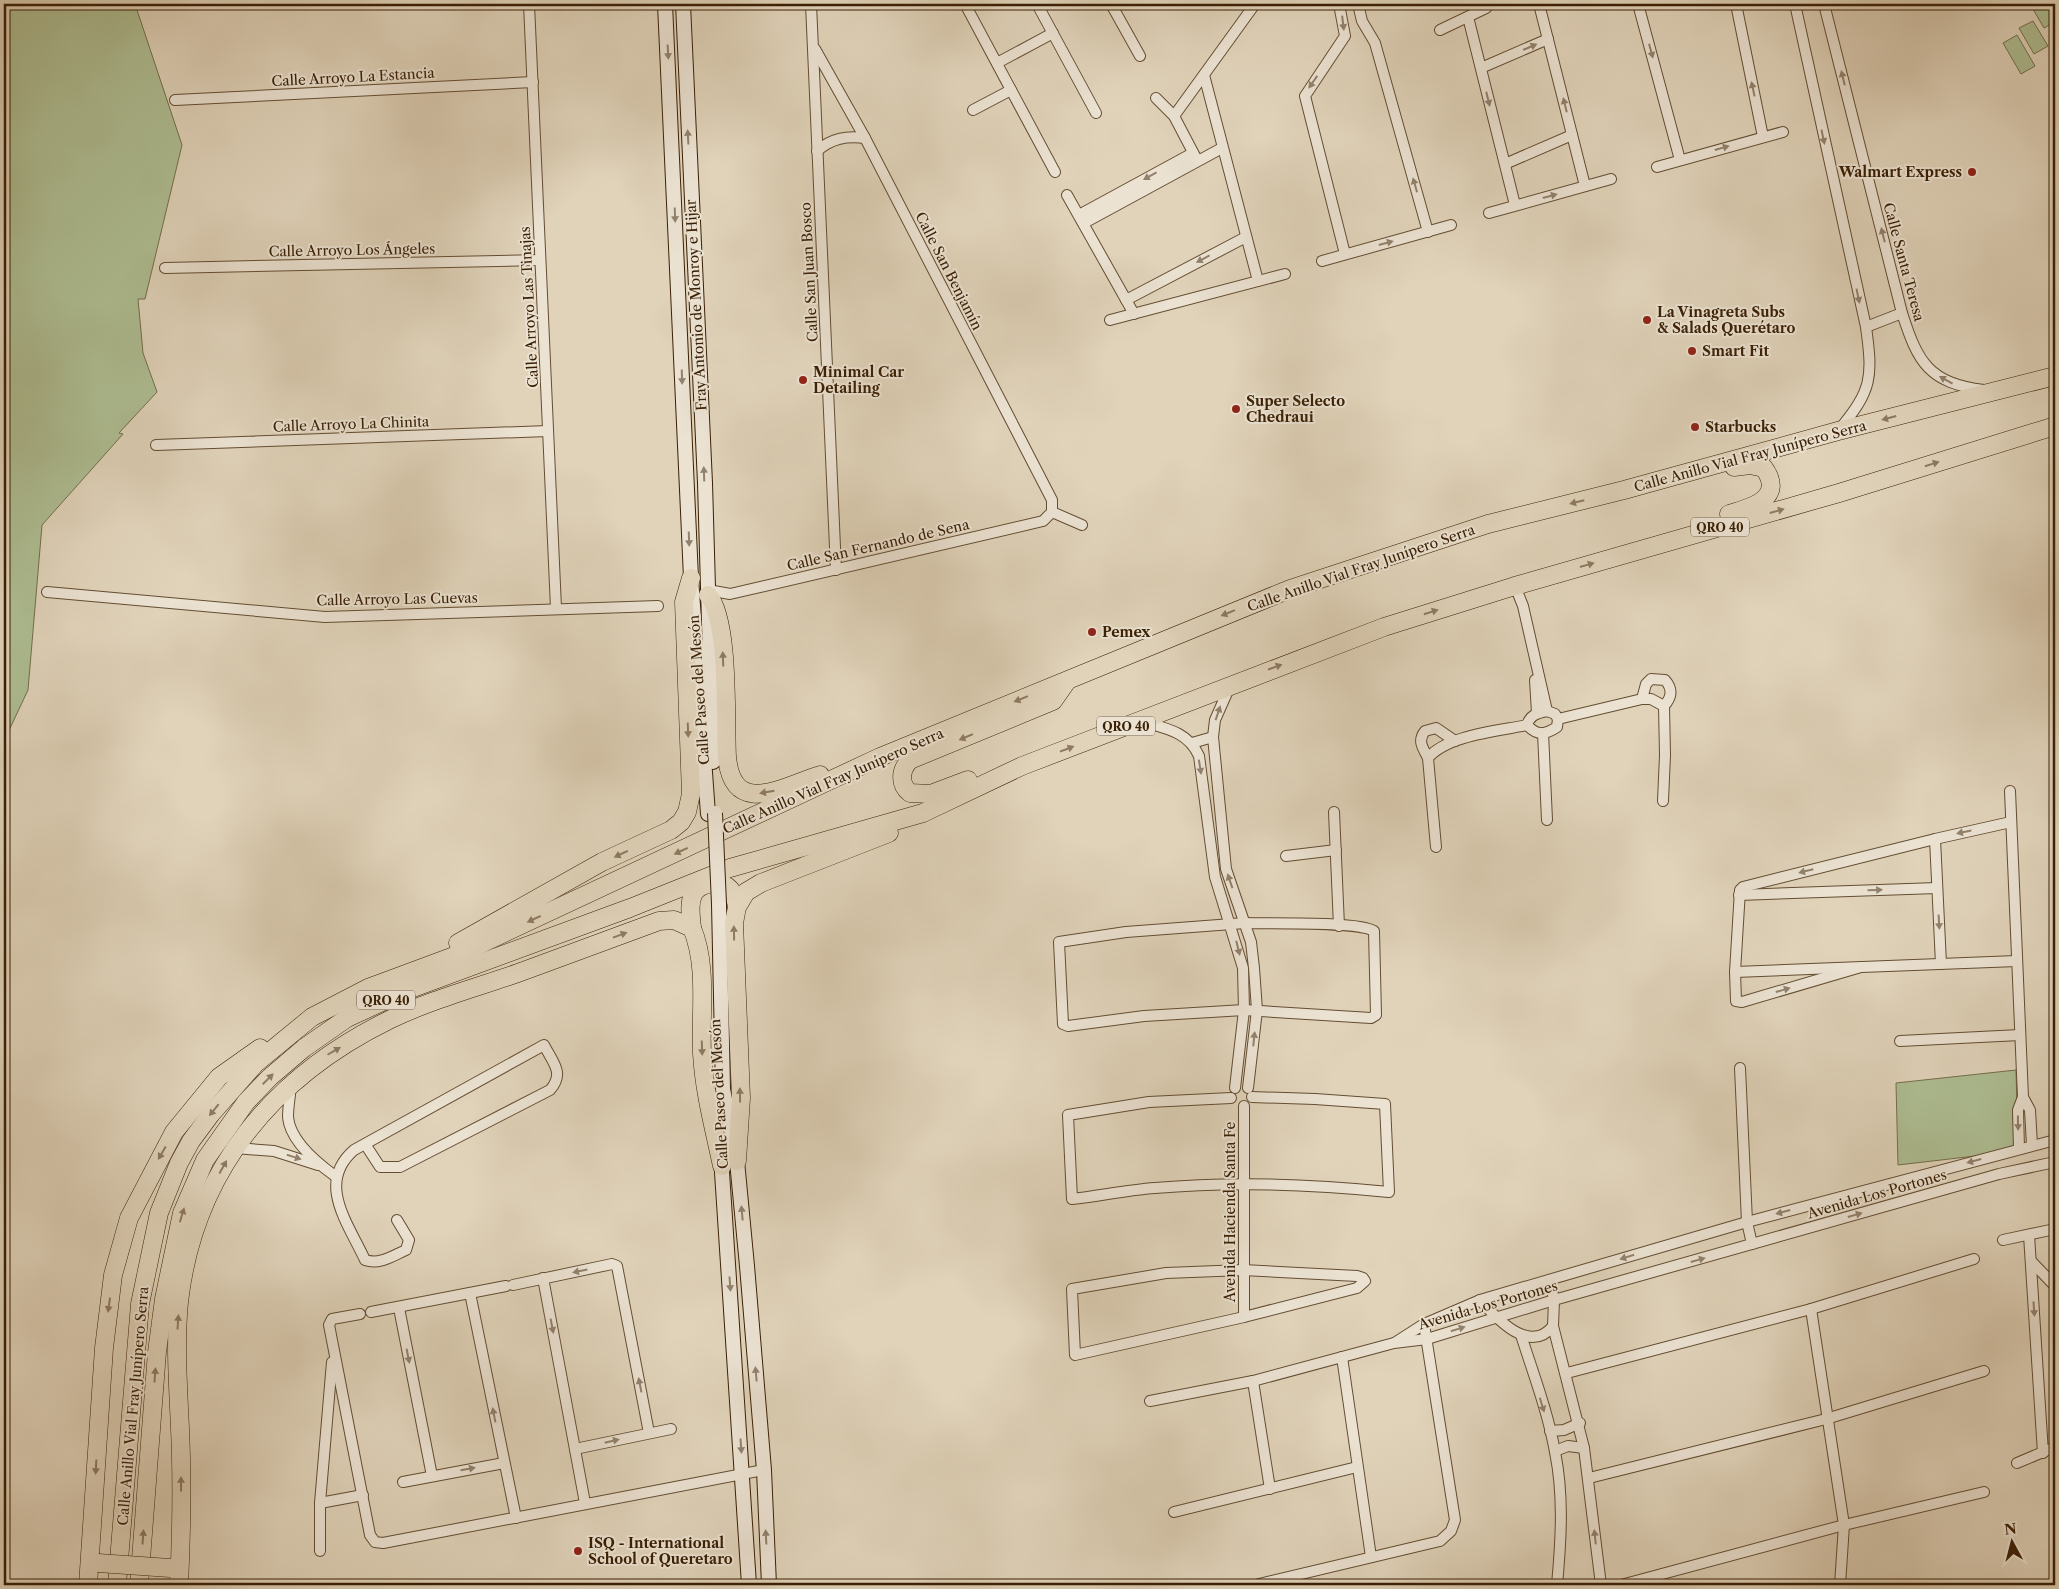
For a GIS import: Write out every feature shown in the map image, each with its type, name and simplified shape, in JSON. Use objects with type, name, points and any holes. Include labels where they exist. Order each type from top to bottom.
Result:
[{"type":"highway","name":"Calle Anillo Vial Fray Junípero Serra","points":[[117,1585],[140,1304],[162,1204],[183,1156],[210,1114],[251,1068],[312,1017],[339,1002],[457,955],[880,757],[1290,589],[1488,524],[1624,490],[1838,431],[2055,376]]},
{"type":"highway","name":"Calle Anillo Vial Fray Junípero Serra","points":[[139,1585],[157,1352],[172,1256],[182,1213],[205,1160],[224,1131],[270,1076],[325,1031],[347,1018],[410,989],[630,908],[730,868],[923,813],[1022,766],[1384,626],[1515,586],[1839,493],[2055,426]]},
{"type":"highway","points":[[1624,490],[1676,484],[1736,467],[1750,465],[1764,468],[1771,480],[1770,492],[1757,503],[1744,510],[1661,534],[1640,550]]},
{"type":"highway","points":[[394,979],[564,883],[671,830],[682,822],[687,812],[691,794],[684,602],[691,578]]},
{"type":"highway","points":[[704,599],[715,603],[722,628],[727,757],[730,777],[737,786],[750,793],[771,792],[880,757]]},
{"type":"highway","points":[[1022,766],[993,771],[931,794],[910,794],[902,780],[904,767],[910,760],[1053,701],[1067,681]]},
{"type":"highway","points":[[730,1164],[740,1098],[734,923],[738,907],[746,892],[761,883],[891,832],[923,813]]},
{"type":"highway","points":[[730,1164],[706,1093],[702,1054],[700,955],[692,928],[690,908],[694,893],[702,886],[714,883],[725,885],[732,891],[738,907]]},
{"type":"highway","points":[[517,973],[630,908]]},
{"type":"highway","points":[[94,1562],[176,1574],[181,1457],[176,1350],[180,1302],[188,1249],[204,1206],[234,1148],[259,1115],[326,1056],[390,1020],[659,921],[674,920],[692,928]]},
{"type":"highway","points":[[88,1585],[94,1562],[104,1348],[113,1275],[129,1218],[174,1132],[219,1077],[271,1040],[312,1017]]},
{"type":"main road","name":"Fray Antonio de Monroy e Hijar","points":[[665,4],[691,578],[704,599]]},
{"type":"main road","name":"Fray Antonio de Monroy e Hijar","points":[[683,4],[704,599]]},
{"type":"main road","points":[[673,160],[689,159]]},
{"type":"main road","name":"Calle Paseo del Mesón","points":[[704,599],[716,904],[716,1089],[730,1164],[764,1470],[769,1585]]},
{"type":"main road","name":"Calle Paseo del Mesón","points":[[730,1164],[749,1585]]},
{"type":"street","name":"Calle Arroyo Las Tinajas","points":[[529,4],[556,608]]},
{"type":"street","name":"Calle San Juan Bosco","points":[[811,4],[836,570]]},
{"type":"street","points":[[965,4],[1055,172]]},
{"type":"street","points":[[1039,4],[1096,113]]},
{"type":"street","points":[[1111,4],[1140,56]]},
{"type":"street","points":[[1174,116],[1254,4]]},
{"type":"street","points":[[1339,4],[1345,36],[1305,96],[1345,254]]},
{"type":"street","points":[[1358,4],[1365,27],[1375,43],[1428,232]]},
{"type":"street","points":[[1440,30],[1486,8],[1490,4]]},
{"type":"street","points":[[1539,4],[1585,186]]},
{"type":"street","points":[[1638,4],[1680,160]]},
{"type":"street","points":[[1736,4],[1763,137]]},
{"type":"street","points":[[1795,4],[1866,327],[1871,364],[1868,385],[1858,407],[1838,431]]},
{"type":"street","name":"Calle Santa Teresa","points":[[1824,4],[1902,313],[1916,350],[1930,369],[1945,380],[1960,387],[1992,391]]},
{"type":"street","points":[[1468,17],[1515,206]]},
{"type":"street","points":[[997,63],[1053,33]]},
{"type":"street","points":[[1481,68],[1548,39]]},
{"type":"street","name":"Calle San Benjamín","points":[[814,46],[865,138],[1052,500],[1052,512]]},
{"type":"street","points":[[1204,75],[1258,281]]},
{"type":"street","name":"Calle Arroyo La Estancia","points":[[175,100],[533,82]]},
{"type":"street","points":[[972,110],[1011,90]]},
{"type":"street","points":[[1156,98],[1174,116],[1195,157]]},
{"type":"street","points":[[1657,167],[1784,132]]},
{"type":"street","points":[[1505,164],[1572,135]]},
{"type":"street","points":[[817,151],[827,143],[841,137],[865,138]]},
{"type":"street","points":[[1082,219],[1195,157],[1222,148]]},
{"type":"street","points":[[1489,213],[1611,179]]},
{"type":"street","points":[[1068,195],[1134,314]]},
{"type":"street","points":[[1322,261],[1451,225]]},
{"type":"street","points":[[1126,300],[1246,237]]},
{"type":"street","name":"Calle Arroyo Los Ángeles","points":[[165,268],[540,260]]},
{"type":"street","points":[[1110,320],[1285,274]]},
{"type":"street","points":[[1866,327],[1902,313]]},
{"type":"street","name":"Calle Arroyo La Chinita","points":[[156,445],[548,431]]},
{"type":"street","points":[[1052,512],[1082,525]]},
{"type":"street","name":"Calle San Fernando de Sena","points":[[704,599],[1043,521],[1052,512]]},
{"type":"street","points":[[1515,586],[1522,606],[1535,666],[1541,708]]},
{"type":"street","name":"Calle Arroyo Las Cuevas","points":[[47,592],[325,617],[658,606]]},
{"type":"street","points":[[1642,699],[1646,684],[1652,679],[1665,680],[1671,686],[1671,693],[1664,706],[1665,755],[1663,801]]},
{"type":"street","points":[[1139,720],[1175,731],[1192,744],[1199,756],[1214,870],[1243,968],[1244,1010],[1235,1088],[1232,1098],[1234,1103],[1244,1106],[1249,1103],[1257,1010],[1252,951],[1245,923],[1226,869],[1213,737],[1216,720],[1230,685]]},
{"type":"street","points":[[1558,719],[1642,699],[1651,699],[1664,706]]},
{"type":"street","points":[[1527,725],[1533,731],[1543,734],[1556,726],[1558,719],[1555,714],[1541,708]]},
{"type":"street","points":[[1527,725],[1529,720],[1541,708]]},
{"type":"street","points":[[1428,758],[1439,747],[1454,741],[1527,725]]},
{"type":"street","points":[[1436,847],[1428,758],[1420,742],[1423,733],[1429,729],[1441,729],[1454,741]]},
{"type":"street","points":[[1543,734],[1548,820]]},
{"type":"street","points":[[1192,744],[1213,737]]},
{"type":"street","points":[[2010,791],[2023,1097],[2018,1110],[2019,1149]]},
{"type":"street","points":[[1334,812],[1338,926]]},
{"type":"street","points":[[1208,817],[1220,816]]},
{"type":"street","points":[[1861,968],[1742,1002],[1736,1002],[1735,972],[1739,895],[1743,887],[2011,822]]},
{"type":"street","points":[[1935,839],[1941,964]]},
{"type":"street","points":[[1286,856],[1336,850]]},
{"type":"street","points":[[1739,895],[1937,888]]},
{"type":"street","points":[[1245,923],[1338,926],[1368,928],[1374,931],[1376,1016],[1371,1018],[1244,1010],[1144,1016],[1068,1026],[1063,1024],[1061,1019],[1058,942],[1126,932],[1245,923]]},
{"type":"street","points":[[1735,972],[2017,961]]},
{"type":"street","points":[[1900,1041],[2020,1035]]},
{"type":"street","points":[[365,1144],[380,1167],[400,1167],[550,1090],[557,1082],[558,1073],[544,1045],[365,1144],[344,1158],[335,1176],[336,1196],[365,1260],[373,1263],[406,1250],[409,1240],[397,1220]]},
{"type":"street","points":[[1740,1068],[1747,1222],[1752,1244]]},
{"type":"street","points":[[291,1085],[288,1117],[291,1128],[319,1165]]},
{"type":"street","points":[[1232,1098],[1148,1102],[1068,1115],[1072,1200],[1153,1188],[1244,1183],[1316,1184],[1389,1192],[1385,1104],[1250,1093],[1242,1086],[1235,1088]]},
{"type":"street","points":[[2023,1097],[2030,1110],[2032,1145]]},
{"type":"street","name":"Avenida Hacienda Santa Fe","points":[[1244,1106],[1244,1317]]},
{"type":"street","name":"Avenida Los Portones","points":[[1394,1343],[1424,1324],[1480,1300],[1747,1222],[2055,1140]]},
{"type":"street","points":[[234,1148],[274,1151],[319,1165],[335,1176]]},
{"type":"street","points":[[1995,1155],[1999,1174]]},
{"type":"street","name":"Avenida Los Portones","points":[[1394,1343],[1427,1339],[1554,1300],[1999,1174],[2055,1162]]},
{"type":"street","points":[[2003,1240],[2055,1229]]},
{"type":"street","points":[[2029,1235],[2043,1454]]},
{"type":"street","points":[[1567,1373],[1811,1309],[1974,1258]]},
{"type":"street","points":[[2031,1261],[2055,1286]]},
{"type":"street","points":[[371,1312],[470,1294],[612,1264],[617,1266],[649,1432]]},
{"type":"street","points":[[1243,1270],[1357,1276],[1365,1281],[1357,1288],[1244,1317],[1075,1356],[1072,1289],[1166,1273],[1243,1270]]},
{"type":"street","points":[[543,1278],[585,1503]]},
{"type":"street","points":[[1550,1280],[1554,1300],[1553,1326],[1580,1423],[1589,1478],[1601,1585]]},
{"type":"street","points":[[470,1294],[516,1518]]},
{"type":"street","points":[[1480,1300],[1497,1317],[1528,1338],[1542,1336],[1553,1326]]},
{"type":"street","points":[[399,1308],[432,1476]]},
{"type":"street","points":[[1811,1309],[1826,1419],[1844,1525],[1840,1585]]},
{"type":"street","points":[[360,1314],[329,1321],[370,1534],[375,1542],[383,1543],[764,1470]]},
{"type":"street","points":[[1255,1585],[1440,1540],[1451,1532],[1455,1520],[1424,1324]]},
{"type":"street","points":[[1521,1335],[1555,1451],[1560,1494],[1560,1544],[1557,1585]]},
{"type":"street","points":[[1150,1401],[1253,1381],[1394,1343]]},
{"type":"street","points":[[320,1551],[320,1503],[333,1349]]},
{"type":"street","points":[[1342,1357],[1371,1557]]},
{"type":"street","points":[[1589,1478],[1826,1419],[1984,1371]]},
{"type":"street","points":[[1253,1381],[1270,1489]]},
{"type":"street","points":[[1550,1431],[1564,1430],[1580,1423]]},
{"type":"street","points":[[575,1449],[649,1432],[671,1429]]},
{"type":"street","points":[[1555,1451],[1568,1446],[1584,1448]]},
{"type":"street","points":[[2017,1463],[2043,1454],[2055,1447]]},
{"type":"street","points":[[403,1482],[504,1463]]},
{"type":"street","points":[[1174,1512],[1357,1467]]},
{"type":"street","points":[[1621,1585],[1844,1525],[1984,1492]]},
{"type":"street","points":[[320,1503],[363,1494]]},
{"type":"street","points":[[2055,1562],[2055,1571]]},
{"type":"green space","points":[[4,4],[135,4],[182,145],[145,299],[138,299],[143,353],[157,392],[119,433],[123,434],[42,525],[28,690],[4,741]]},
{"type":"green space","points":[[2030,4],[2048,4],[2055,15],[2055,22],[2044,28]]},
{"type":"green space","points":[[2033,21],[2048,46],[2034,54],[2019,28]]},
{"type":"green space","points":[[2017,35],[2035,66],[2021,74],[2003,43]]},
{"type":"green space","points":[[2016,1070],[2018,1151],[1898,1165],[1896,1083]]},
{"type":"place","name":"Walmart Express","points":[[1972,172]]},
{"type":"place","name":"La Vinagreta Subs & Salads Querétaro","points":[[1647,320]]},
{"type":"place","name":"Smart Fit","points":[[1692,351]]},
{"type":"place","name":"Minimal Car Detailing","points":[[803,380]]},
{"type":"place","name":"Super Selecto Chedraui","points":[[1236,409]]},
{"type":"place","name":"Starbucks","points":[[1695,427]]},
{"type":"place","name":"Pemex","points":[[1092,632]]},
{"type":"place","name":"ISQ - International School of Queretaro","points":[[578,1551]]}]
